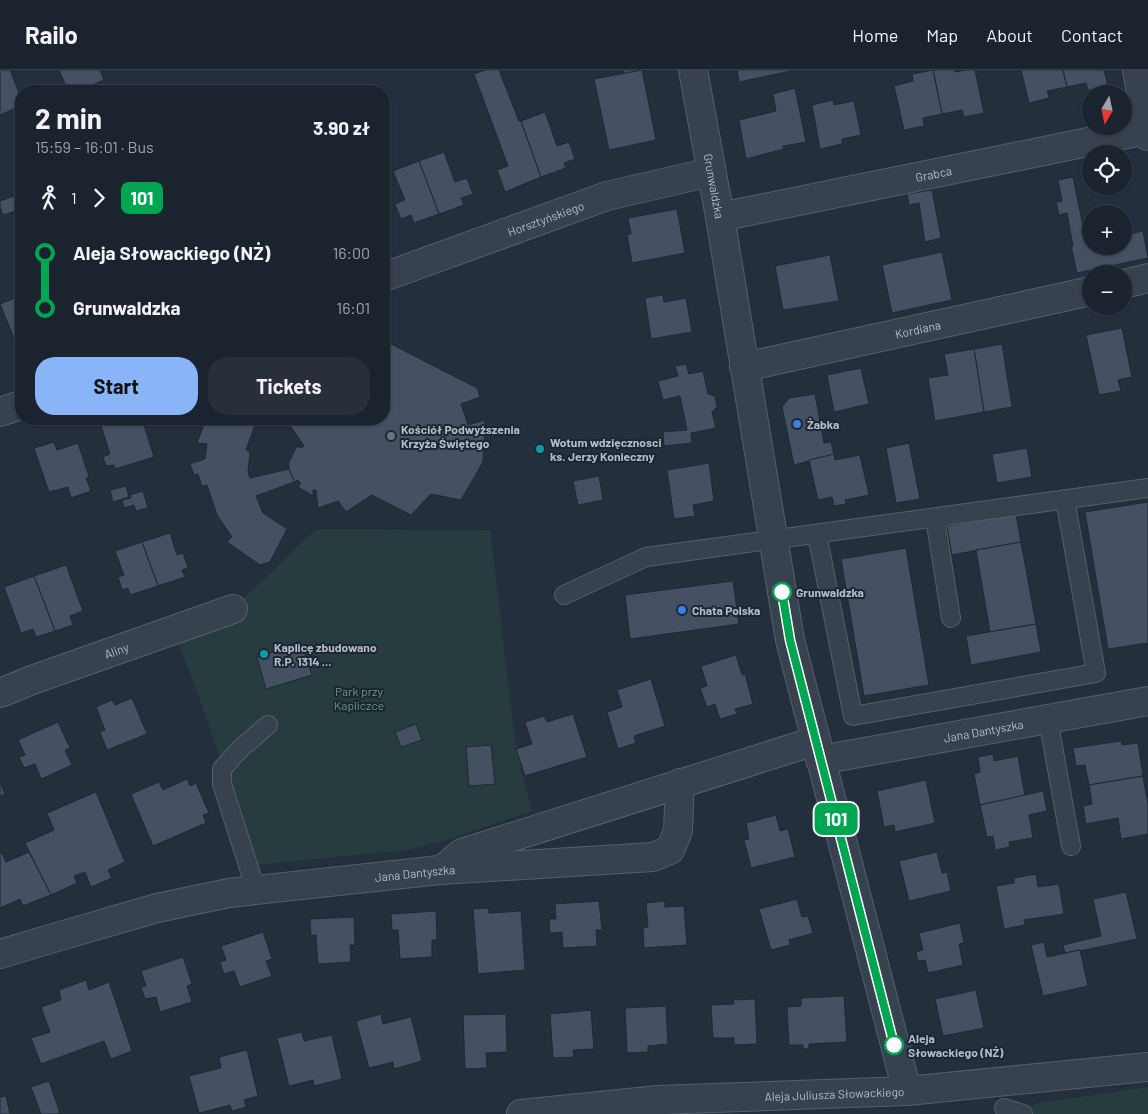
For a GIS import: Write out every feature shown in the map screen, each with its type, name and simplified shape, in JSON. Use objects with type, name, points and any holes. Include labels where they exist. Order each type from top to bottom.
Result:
[{"type":"street","name":"Grunwaldzka","points":[[693,70],[720,217],[790,640],[907,1091]]},
{"type":"street","points":[[1137,70],[1147,133]]},
{"type":"street","name":"Grabca","points":[[720,217],[1147,133]]},
{"type":"street","name":"Horsztyńskiego","points":[[390,275],[607,196],[711,172]]},
{"type":"street","points":[[1132,282],[1148,278]]},
{"type":"street","name":"Kordiana","points":[[744,367],[1082,293]]},
{"type":"street","points":[[0,412],[15,407]]},
{"type":"street","name":"Aliny","points":[[0,693],[233,609]]},
{"type":"street","name":"Jana Dantyszka","points":[[0,954],[157,908],[229,893],[440,870],[462,853],[680,783],[818,750],[1048,719],[1148,701]]},
{"type":"street","points":[[440,870],[654,857],[670,850],[678,831],[680,783]]},
{"type":"street","name":"Aleja Juliusza Słowackiego","points":[[521,1114],[907,1091],[1148,1067]]},
{"type":"lane","points":[[564,595],[646,557],[1148,488]]},
{"type":"lane","points":[[816,534],[853,716],[1096,673],[1065,499]]},
{"type":"lane","points":[[934,518],[951,618]]},
{"type":"lane","points":[[1048,719],[1071,846]]},
{"type":"lane","points":[[256,890],[222,784],[222,769],[240,749],[268,725]]},
{"type":"lane","points":[[1004,1108],[1023,1114]]},
{"type":"green space","name":"Park przy Kapliczce","points":[[316,529],[490,530],[516,749],[532,811],[447,840],[404,851],[254,865],[208,722],[176,638],[233,609]]},
{"type":"green space","points":[[1148,1087],[1148,1114],[1008,1114],[1038,1103]]},
{"type":"building","points":[[0,70],[10,70],[16,85],[15,109],[0,115]]},
{"type":"building","points":[[59,70],[100,70],[104,80],[93,85],[65,85]]},
{"type":"building","points":[[485,70],[499,70],[519,121],[521,121],[541,177],[505,192],[497,170],[508,166],[474,74]]},
{"type":"building","points":[[623,70],[644,70],[624,74]]},
{"type":"building","points":[[642,70],[656,140],[609,150],[594,79]]},
{"type":"building","points":[[737,70],[791,70],[791,71],[739,82]]},
{"type":"building","points":[[933,70],[955,70],[955,72],[975,70],[984,113],[964,117],[962,110],[942,114]]},
{"type":"building","points":[[933,70],[942,114],[923,118],[924,126],[904,130],[894,86],[913,81],[912,74]]},
{"type":"building","points":[[1021,70],[1063,70],[1067,87],[1047,91],[1049,98],[1029,103]]},
{"type":"building","points":[[1063,70],[1104,70],[1108,85],[1087,85],[1086,83],[1067,87]]},
{"type":"building","points":[[795,88],[806,142],[783,146],[784,149],[746,159],[739,120],[776,111],[773,94]]},
{"type":"building","points":[[833,100],[834,105],[854,101],[861,135],[842,139],[842,144],[820,149],[812,105]]},
{"type":"building","points":[[545,112],[557,146],[569,142],[575,159],[564,163],[566,168],[541,177],[521,121]]},
{"type":"building","points":[[444,152],[455,182],[467,178],[473,194],[461,198],[464,205],[439,214],[419,161]]},
{"type":"building","points":[[419,161],[439,214],[414,223],[411,215],[401,219],[395,204],[405,200],[393,171]]},
{"type":"building","points":[[1073,177],[1082,221],[1082,255],[1132,255],[1132,233],[1143,231],[1148,258],[1115,265],[1082,265],[1082,272],[1077,273],[1067,213],[1059,215],[1056,202],[1062,201],[1058,180]]},
{"type":"building","points":[[932,190],[941,238],[925,242],[919,203],[909,205],[907,194]]},
{"type":"building","points":[[15,196],[15,211],[3,215],[0,201]]},
{"type":"building","points":[[677,209],[685,253],[632,263],[627,235],[631,234],[628,218]]},
{"type":"building","points":[[942,252],[952,300],[892,313],[882,265]]},
{"type":"building","points":[[830,255],[839,301],[783,310],[775,266]]},
{"type":"building","points":[[663,295],[664,302],[686,298],[692,332],[651,339],[645,298]]},
{"type":"building","points":[[15,298],[15,341],[0,304]]},
{"type":"building","points":[[1122,328],[1132,377],[1118,380],[1121,391],[1099,395],[1086,335]]},
{"type":"building","name":"Kościół Podwyższenia Krzyża Świętego","points":[[390,344],[477,388],[480,397],[461,404],[468,425],[485,420],[483,462],[461,500],[431,494],[411,515],[372,495],[346,512],[338,501],[318,508],[316,490],[313,490],[313,496],[298,487],[301,483],[298,480],[294,482],[289,469],[289,462],[297,446],[301,448],[304,446],[290,425],[390,425]]},
{"type":"building","points":[[1002,344],[1012,407],[984,412],[974,349]]},
{"type":"building","points":[[974,349],[984,412],[935,421],[928,378],[948,375],[944,354]]},
{"type":"building","points":[[686,364],[689,374],[703,371],[708,394],[715,396],[717,407],[712,412],[716,428],[691,433],[692,443],[664,446],[663,432],[687,430],[680,396],[663,400],[658,381],[678,376],[675,366]]},
{"type":"building","points":[[861,368],[869,404],[834,412],[827,375]]},
{"type":"building","points":[[815,394],[824,443],[831,442],[834,454],[794,465],[782,407],[789,398]]},
{"type":"building","points":[[101,425],[144,425],[154,457],[115,469],[114,465],[106,466],[103,457],[110,454]]},
{"type":"building","points":[[204,425],[255,425],[246,450],[250,452],[248,472],[250,478],[289,469],[294,482],[256,496],[263,513],[287,529],[270,562],[260,565],[227,542],[232,537],[217,515],[207,485],[202,486],[198,474],[194,475],[190,464],[205,459],[207,444],[197,443]]},
{"type":"building","points":[[54,442],[57,450],[78,443],[89,477],[86,478],[91,491],[71,498],[68,487],[49,492],[34,448]]},
{"type":"building","points":[[909,443],[920,499],[896,503],[886,448]]},
{"type":"building","points":[[1027,448],[1032,477],[997,483],[992,454]]},
{"type":"building","points":[[834,454],[835,460],[860,455],[869,495],[845,500],[846,504],[834,506],[832,497],[818,500],[809,460]]},
{"type":"building","points":[[709,463],[714,501],[693,505],[695,516],[674,519],[667,470]]},
{"type":"building","points":[[599,476],[603,500],[578,505],[573,481]]},
{"type":"building","points":[[126,486],[129,497],[113,502],[110,490]]},
{"type":"building","points":[[143,491],[148,508],[136,511],[134,505],[124,508],[122,500],[131,498],[130,495]]},
{"type":"building","points":[[1148,502],[1148,643],[1108,649],[1085,512]]},
{"type":"building","points":[[1016,514],[1021,542],[952,555],[947,526]]},
{"type":"building","points":[[170,533],[177,555],[183,553],[188,568],[182,570],[185,577],[158,586],[142,542]]},
{"type":"building","points":[[142,542],[158,586],[130,595],[128,588],[122,590],[118,577],[124,575],[115,551]]},
{"type":"building","points":[[1021,542],[1036,624],[990,632],[976,550]]},
{"type":"building","points":[[906,548],[929,685],[864,696],[841,559]]},
{"type":"building","points":[[66,565],[83,611],[70,616],[73,625],[55,631],[34,576]]},
{"type":"building","points":[[34,576],[55,631],[36,637],[33,629],[21,633],[4,587]]},
{"type":"building","name":"Chata Polska","points":[[733,581],[739,624],[630,639],[625,595]]},
{"type":"building","points":[[1036,624],[1041,652],[971,665],[966,636]]},
{"type":"building","points":[[301,643],[312,675],[266,689],[257,657]]},
{"type":"building","points":[[736,655],[742,675],[745,674],[753,704],[735,709],[737,714],[720,719],[715,704],[707,707],[700,688],[707,686],[701,666]]},
{"type":"building","points":[[651,679],[665,726],[634,736],[636,743],[618,749],[607,712],[622,707],[617,690]]},
{"type":"building","points":[[132,698],[147,734],[107,750],[100,732],[105,730],[96,707],[112,700],[115,705]]},
{"type":"building","points":[[573,714],[587,757],[525,776],[516,749],[532,744],[525,722],[544,716],[547,722]]},
{"type":"building","points":[[58,722],[70,748],[65,750],[72,765],[41,779],[35,764],[24,768],[19,757],[25,755],[18,740]]},
{"type":"building","points":[[416,724],[422,740],[401,747],[395,732]]},
{"type":"building","points":[[1121,741],[1122,745],[1138,743],[1143,776],[1089,785],[1085,765],[1076,766],[1073,748]]},
{"type":"building","points":[[491,745],[495,784],[469,786],[466,747]]},
{"type":"building","points":[[993,754],[994,761],[1018,756],[1025,796],[980,805],[974,774],[980,772],[978,757]]},
{"type":"building","points":[[1143,776],[1148,804],[1148,834],[1121,839],[1118,818],[1086,824],[1083,806],[1092,804],[1089,785]]},
{"type":"building","points":[[187,779],[190,786],[196,783],[209,813],[203,815],[206,823],[153,846],[131,794],[159,782],[163,790]]},
{"type":"building","points":[[926,780],[935,823],[895,832],[894,825],[884,827],[877,791]]},
{"type":"building","points":[[0,782],[5,794],[0,796]]},
{"type":"building","points":[[1043,791],[1047,811],[1029,815],[1033,838],[1009,842],[1010,847],[995,850],[993,836],[987,837],[980,805]]},
{"type":"building","points":[[96,792],[125,862],[108,870],[112,878],[91,887],[85,872],[74,876],[77,883],[51,895],[25,843],[54,830],[47,813]]},
{"type":"building","points":[[776,815],[780,831],[788,829],[795,857],[751,868],[744,840],[749,839],[746,823]]},
{"type":"building","points":[[29,852],[51,895],[23,906],[20,899],[0,908],[0,854],[2,853],[6,862]]},
{"type":"building","points":[[937,852],[942,873],[947,872],[951,891],[909,901],[899,861]]},
{"type":"building","points":[[1036,874],[1038,887],[1059,884],[1064,914],[1024,920],[1025,925],[1004,929],[996,886],[1014,883],[1014,878]]},
{"type":"building","points":[[1126,892],[1137,939],[1065,953],[1063,945],[1101,936],[1093,899]]},
{"type":"building","points":[[797,899],[802,917],[808,916],[813,933],[789,940],[790,945],[771,950],[759,909]]},
{"type":"building","points":[[599,901],[602,930],[596,930],[597,946],[563,948],[562,932],[550,933],[549,919],[556,919],[555,904]]},
{"type":"building","points":[[665,901],[665,907],[684,906],[687,945],[644,948],[643,928],[648,927],[646,903]]},
{"type":"building","points":[[489,908],[489,913],[521,911],[525,970],[478,974],[473,909]]},
{"type":"building","points":[[436,911],[437,940],[432,940],[432,957],[400,959],[398,930],[392,930],[391,914]]},
{"type":"building","points":[[354,917],[355,945],[350,945],[351,962],[318,964],[316,935],[311,936],[310,919]]},
{"type":"building","points":[[960,923],[964,943],[959,944],[963,965],[928,973],[925,960],[918,961],[916,952],[923,950],[919,933]]},
{"type":"building","points":[[263,932],[272,959],[266,961],[272,976],[240,987],[234,971],[224,974],[220,962],[226,960],[221,946]]},
{"type":"building","points":[[1044,942],[1047,957],[1080,950],[1088,986],[1043,996],[1031,945]]},
{"type":"building","points":[[183,957],[192,984],[187,986],[192,1002],[160,1012],[156,997],[145,999],[141,987],[146,986],[141,971]]},
{"type":"building","points":[[86,980],[89,990],[109,982],[132,1051],[111,1059],[104,1041],[41,1064],[31,1038],[50,1032],[41,1007],[61,1000],[59,990]]},
{"type":"building","points":[[976,990],[984,1028],[943,1036],[935,999]]},
{"type":"building","points":[[844,996],[847,1042],[809,1044],[809,1049],[803,1049],[803,1045],[789,1045],[787,1007],[801,1006],[801,998]]},
{"type":"building","points":[[755,999],[757,1044],[734,1045],[734,1038],[713,1038],[711,1005],[734,1004],[733,1000]]},
{"type":"building","points":[[666,1006],[668,1044],[648,1046],[648,1052],[627,1053],[625,1008]]},
{"type":"building","points":[[591,1010],[594,1049],[573,1050],[574,1057],[553,1058],[550,1014]]},
{"type":"building","points":[[381,1014],[383,1024],[411,1017],[422,1061],[394,1069],[393,1062],[369,1068],[356,1021]]},
{"type":"building","points":[[506,1014],[507,1052],[486,1053],[487,1068],[465,1069],[463,1015]]},
{"type":"building","points":[[302,1032],[304,1041],[332,1035],[342,1079],[314,1086],[313,1080],[289,1086],[277,1038]]},
{"type":"building","points":[[247,1050],[258,1096],[244,1100],[246,1107],[232,1111],[230,1105],[199,1113],[189,1076],[221,1068],[219,1057]]},
{"type":"building","points":[[49,1081],[60,1113],[41,1114],[31,1087]]},
{"type":"building","points":[[6,1096],[10,1114],[0,1114],[0,1097]]},
{"type":"bus line","name":"101","points":[[782,592],[790,640],[894,1045]]},
{"type":"place","name":"Żabka","points":[[797,424]]},
{"type":"place","name":"Kościół Podwyższenia Krzyża Świętego","points":[[391,436]]},
{"type":"place","name":"Wotum wdzięcznosci ks. Jerzy Konieczny","points":[[540,449]]},
{"type":"place","name":"Grunwaldzka","points":[[782,592]]},
{"type":"place","name":"Chata Polska","points":[[682,610]]},
{"type":"place","name":"Kaplicę zbudowano R.P. 1314 ...","points":[[264,654]]},
{"type":"place","name":"Aleja Słowackiego (NŻ)","points":[[894,1045]]}]
